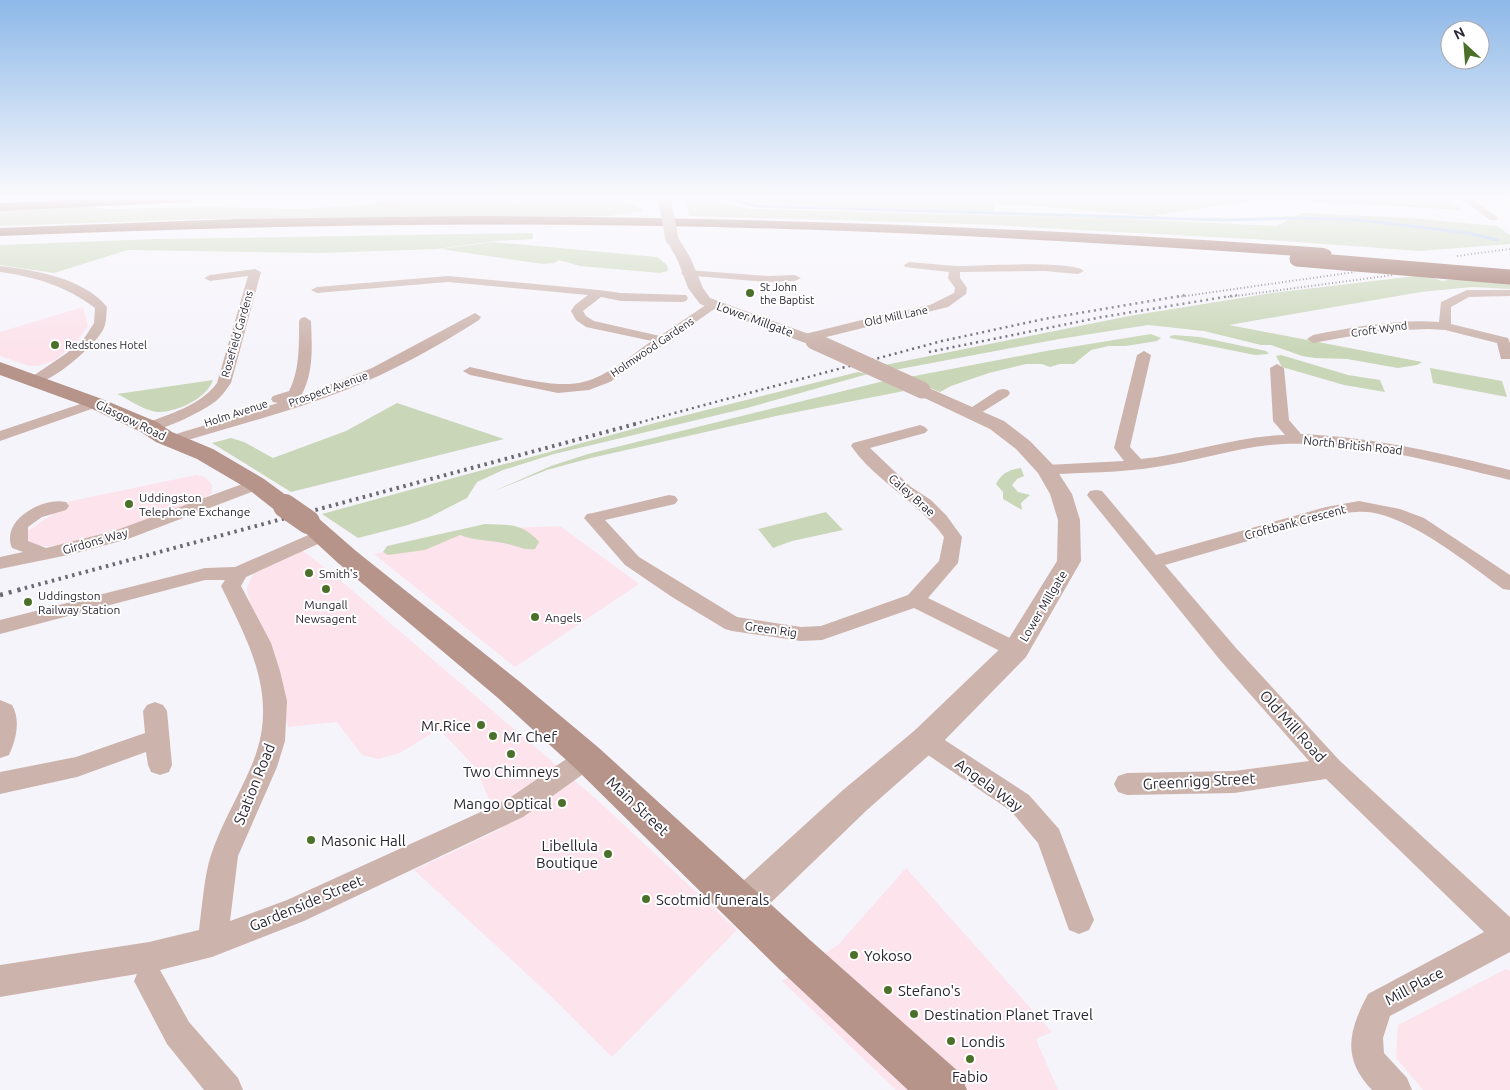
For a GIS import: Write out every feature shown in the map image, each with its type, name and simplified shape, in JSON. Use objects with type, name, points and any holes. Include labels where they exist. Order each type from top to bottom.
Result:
[{"type":"highway","points":[[1129,249],[1298,259],[1510,277]]},
{"type":"highway","points":[[1256,249],[1510,269]]},
{"type":"main road","name":"Glasgow Road","points":[[0,368],[95,402],[205,454],[256,484]]},
{"type":"main road","name":"Main Street","points":[[256,484],[315,528],[509,690],[587,758],[795,955],[943,1090]]},
{"type":"street","name":"Lower Millgate","points":[[678,249],[686,263],[687,273],[700,296],[714,305],[810,339],[997,425],[1012,435],[1047,470],[1061,494],[1069,520],[1069,561],[1016,650],[925,740],[855,800],[744,905]]},
{"type":"street","points":[[909,265],[955,269],[1012,267],[1078,271]]},
{"type":"street","points":[[0,269],[47,276],[82,291],[101,307],[100,323],[94,334],[77,351],[46,374],[34,380]]},
{"type":"street","name":"Old Mill Lane","points":[[810,339],[889,317],[927,311],[953,300],[960,294],[961,288],[954,278],[955,269]]},
{"type":"street","name":"Rosefield Gardens","points":[[162,435],[206,402],[220,390],[224,383],[255,272],[210,278]]},
{"type":"street","points":[[687,273],[713,273],[750,279],[795,278]]},
{"type":"street","points":[[8,281],[33,274]]},
{"type":"street","points":[[316,290],[448,279],[599,292],[621,296],[682,298]]},
{"type":"street","points":[[599,292],[580,308],[579,316],[584,321],[590,324],[663,340]]},
{"type":"street","points":[[1445,326],[1445,305],[1467,294],[1510,293]]},
{"type":"street","name":"Holmwood Gardens","points":[[470,371],[558,389],[584,387],[605,379],[714,305]]},
{"type":"street","name":"Prospect Avenue","points":[[162,435],[343,386],[406,358],[446,336],[475,317]]},
{"type":"street","name":"Holm Avenue","points":[[162,435],[295,394],[299,386],[304,354],[305,321]]},
{"type":"street","name":"Croft Wynd","points":[[1313,339],[1420,323],[1445,326],[1506,341],[1506,356]]},
{"type":"street","points":[[1359,331],[1383,342]]},
{"type":"street","points":[[1136,464],[1122,448],[1144,355]]},
{"type":"street","points":[[1277,368],[1281,421],[1297,439]]},
{"type":"street","points":[[971,413],[1003,393]]},
{"type":"street","points":[[0,436],[95,402]]},
{"type":"street","name":"Caley Brae","points":[[915,600],[948,562],[953,538],[940,519],[925,504],[905,490],[859,446],[920,430]]},
{"type":"street","name":"North British Road","points":[[1047,470],[1170,461],[1239,444],[1297,439],[1348,442],[1401,450],[1510,474]]},
{"type":"street","name":"Girdons Way","points":[[0,563],[46,554],[121,535],[256,484]]},
{"type":"street","name":"Old Mill Road","points":[[1096,495],[1228,654],[1331,768],[1509,936]]},
{"type":"street","name":"Green Rig","points":[[668,500],[593,518],[632,561],[732,624],[801,634],[822,633],[915,600]]},
{"type":"street","name":"Girdons Way","points":[[46,554],[19,544],[16,534],[19,526],[30,516],[45,509],[60,506]]},
{"type":"street","name":"Croftbank Crescent","points":[[1153,562],[1332,511],[1359,506],[1394,513],[1418,522],[1510,584]]},
{"type":"street","points":[[0,627],[204,574],[238,573],[315,528]]},
{"type":"street","name":"Station Road","points":[[212,942],[224,856],[264,767],[272,741],[274,725],[275,701],[269,671],[260,643],[231,586],[238,573]]},
{"type":"street","points":[[915,600],[1016,650]]},
{"type":"street","points":[[0,709],[4,711],[6,721],[0,748]]},
{"type":"street","points":[[155,711],[160,765]]},
{"type":"street","points":[[0,783],[77,767],[157,738]]},
{"type":"street","name":"Angela Way","points":[[925,740],[1020,803],[1049,837],[1080,920]]},
{"type":"street","name":"Gardenside Street","points":[[0,981],[149,957],[212,942],[294,911],[514,809],[587,758]]},
{"type":"street","name":"Greenrigg Street","points":[[1126,784],[1234,782],[1331,768]]},
{"type":"street","name":"Mill Place","points":[[1395,1090],[1369,1060],[1367,1043],[1370,1022],[1379,1005],[1509,936]]},
{"type":"street","points":[[150,982],[178,1033],[226,1090]]},
{"type":"shaded area","points":[[83,307],[88,326],[78,340],[54,361],[37,366],[29,366],[0,356],[0,332]]},
{"type":"shaded area","points":[[196,475],[205,477],[212,485],[212,493],[199,502],[134,526],[55,546],[36,546],[20,536],[59,510],[62,503]]},
{"type":"shaded area","points":[[560,526],[639,584],[515,667],[374,554],[488,529]]},
{"type":"shaded area","points":[[302,550],[334,575],[595,798],[737,930],[612,1057],[555,1000],[414,870],[501,829],[476,768],[439,729],[400,753],[378,759],[362,755],[337,722],[288,727],[247,588],[252,576],[258,569]]},
{"type":"shaded area","points":[[906,868],[1052,1032],[1036,1039],[1058,1090],[896,1090],[782,981],[838,945]]},
{"type":"shaded area","points":[[1506,969],[1510,971],[1510,1090],[1423,1090],[1396,1058],[1398,1025]]},
{"type":"green space","points":[[0,249],[438,249],[320,253],[128,250],[54,273],[0,265]]},
{"type":"green space","points":[[440,249],[568,249],[657,257],[667,265],[668,271],[660,273],[580,266],[559,260],[554,263],[543,264]]},
{"type":"green space","points":[[1390,249],[1447,249],[1419,251]]},
{"type":"green space","points":[[1424,275],[1442,281],[1466,278],[1510,283],[1510,289],[1472,287],[1421,292],[1229,325],[1422,362],[1417,365],[1398,368],[1347,359],[1315,358],[1302,356],[1271,345],[1261,345],[1204,331],[1148,325],[1059,339],[889,371],[880,366],[1129,316],[1272,293]]},
{"type":"green space","points":[[1151,334],[1161,338],[1157,341],[1126,346],[1109,346],[1091,350],[1074,364],[1060,364],[1050,367],[1042,364],[1026,364],[989,373],[951,386],[940,392],[904,378],[1046,351]]},
{"type":"green space","points":[[1170,336],[1200,337],[1266,351],[1269,354],[1255,355],[1170,338]]},
{"type":"green space","points":[[1281,355],[1348,375],[1380,380],[1385,392],[1344,385],[1282,367],[1276,356]]},
{"type":"green space","points":[[1430,368],[1502,381],[1507,397],[1433,383]]},
{"type":"green space","points":[[858,372],[868,374],[747,408],[554,454],[503,470],[477,482],[467,498],[428,518],[408,525],[358,538],[322,514],[655,423]]},
{"type":"green space","points":[[213,380],[204,394],[187,404],[169,411],[148,410],[117,394]]},
{"type":"green space","points":[[884,381],[904,391],[776,416],[591,458],[547,470],[492,492],[551,466],[588,454]]},
{"type":"green space","points":[[397,403],[504,439],[291,492],[212,443],[231,438],[244,442],[273,458],[346,431]]},
{"type":"green space","points":[[1021,468],[1024,476],[1017,479],[1012,485],[1018,492],[1030,495],[1021,503],[1022,510],[1003,499],[1003,492],[996,484],[1006,473]]},
{"type":"green space","points":[[826,512],[843,530],[792,541],[773,548],[758,529]]},
{"type":"green space","points":[[485,524],[508,525],[521,528],[539,542],[535,549],[527,549],[460,535],[425,550],[388,555],[383,552],[387,546]]},
{"type":"railway","points":[[1457,256],[1510,249]]},
{"type":"railway","points":[[1178,297],[1355,272]]},
{"type":"railway","points":[[1228,297],[1393,275]]},
{"type":"railway","points":[[634,424],[942,341],[1044,319],[1186,295]]},
{"type":"railway","points":[[929,352],[1102,317],[1237,295]]},
{"type":"railway","points":[[18,590],[639,423]]},
{"type":"railway","points":[[0,595],[22,589]]},
{"type":"place","name":"St John the Baptist","points":[[750,293]]},
{"type":"place","name":"Redstones Hotel","points":[[55,345]]},
{"type":"place","name":"Uddingston Telephone Exchange","points":[[129,504]]},
{"type":"place","name":"Smith's","points":[[309,573]]},
{"type":"place","name":"Mungall Newsagent","points":[[326,589]]},
{"type":"place","name":"Uddingston Railway Station","points":[[28,602]]},
{"type":"place","name":"Angels","points":[[535,617]]},
{"type":"place","name":"Mr.Rice","points":[[481,725]]},
{"type":"place","name":"Mr Chef","points":[[493,736]]},
{"type":"place","name":"Two Chimneys","points":[[511,754]]},
{"type":"place","name":"Mango Optical","points":[[562,803]]},
{"type":"place","name":"Masonic Hall","points":[[311,840]]},
{"type":"place","name":"Libellula Boutique","points":[[608,854]]},
{"type":"place","name":"Scotmid funerals","points":[[646,899]]},
{"type":"place","name":"Yokoso","points":[[854,955]]},
{"type":"place","name":"Stefano's","points":[[888,990]]},
{"type":"place","name":"Destination Planet Travel","points":[[914,1014]]},
{"type":"place","name":"Londis","points":[[951,1041]]},
{"type":"place","name":"Fabio","points":[[970,1059]]}]
